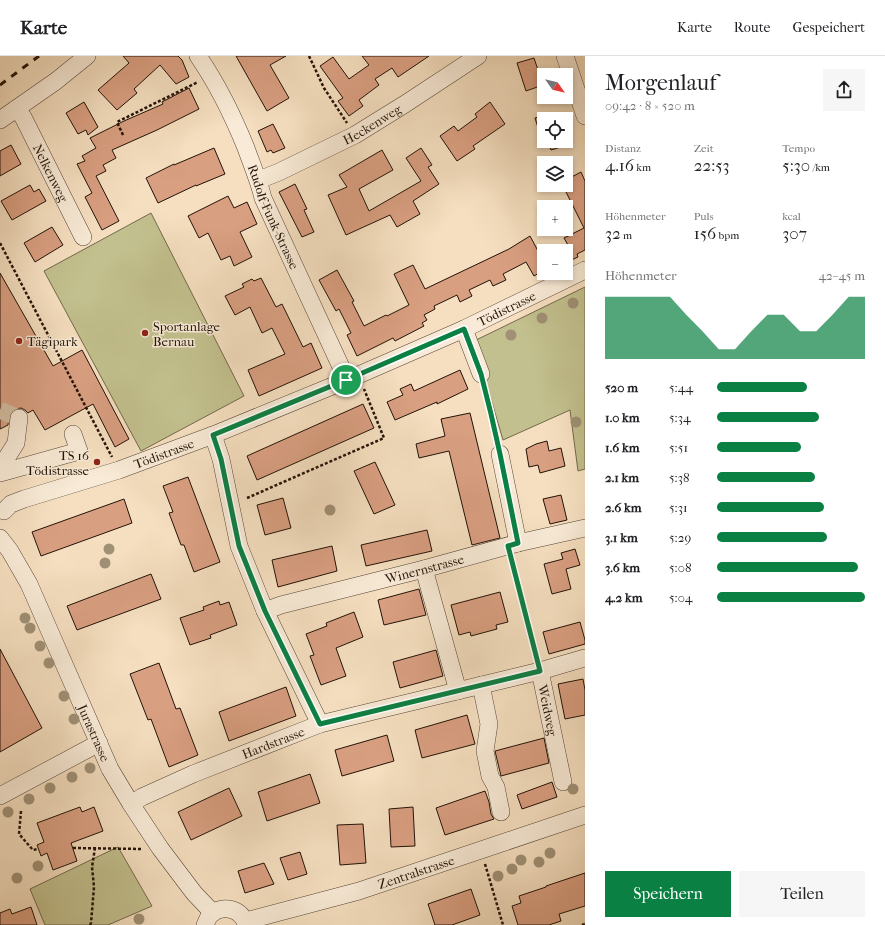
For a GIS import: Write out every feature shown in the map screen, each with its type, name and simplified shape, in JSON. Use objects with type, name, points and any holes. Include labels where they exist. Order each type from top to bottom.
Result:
[{"type":"street","points":[[0,120],[56,81],[87,56]]},
{"type":"street","name":"Rudolf-Funk-Strasse","points":[[198,56],[211,75],[234,118],[259,180],[263,198],[354,382]]},
{"type":"street","name":"Heckenweg","points":[[259,180],[279,172],[355,135],[478,56]]},
{"type":"street","points":[[565,56],[585,116]]},
{"type":"street","name":"Nelkenweg","points":[[16,109],[22,117],[83,237]]},
{"type":"street","name":"Tödistrasse","points":[[2,509],[24,499],[119,470],[354,382],[585,270]]},
{"type":"street","points":[[464,329],[481,374]]},
{"type":"street","points":[[0,465],[4,462],[16,443],[19,418]]},
{"type":"street","points":[[0,473],[79,451],[73,434]]},
{"type":"street","points":[[213,435],[221,459],[239,546],[265,611],[320,724]]},
{"type":"street","points":[[500,454],[513,544]]},
{"type":"street","points":[[0,537],[6,527],[7,522],[6,516],[2,509]]},
{"type":"street","name":"Winernstrasse","points":[[265,611],[281,605],[424,569],[513,544],[585,528]]},
{"type":"street","name":"Jurastrasse","points":[[0,537],[29,584],[110,769],[164,854],[194,893],[209,919]]},
{"type":"street","points":[[424,569],[458,691]]},
{"type":"street","name":"Hardstrasse","points":[[131,804],[142,797],[193,774],[320,724],[481,686],[585,658]]},
{"type":"street","name":"Weidweg","points":[[540,671],[563,782]]},
{"type":"street","points":[[481,686],[489,724],[485,751],[490,776],[496,787],[501,812]]},
{"type":"street","points":[[0,796],[99,743]]},
{"type":"street","name":"Zentralstrasse","points":[[246,923],[359,891],[585,814]]},
{"type":"street","points":[[209,919],[221,909],[228,908],[241,915],[246,923]]},
{"type":"path","points":[[309,56],[324,88],[355,135]]},
{"type":"path","points":[[123,135],[117,122],[211,75]]},
{"type":"path","points":[[0,243],[119,470]]},
{"type":"path","points":[[481,374],[500,454]]},
{"type":"path","points":[[247,498],[384,438],[354,382]]},
{"type":"path","name":"Weidweg","points":[[513,544],[540,671]]},
{"type":"path","points":[[21,811],[19,834],[33,850],[38,849]]},
{"type":"path","points":[[73,848],[142,848]]},
{"type":"path","points":[[90,925],[94,887],[92,867],[95,848]]},
{"type":"path","points":[[485,864],[503,925]]},
{"type":"shaded area","name":"Sportanlage Bernau","points":[[151,213],[244,396],[141,451],[44,271]]},
{"type":"shaded area","points":[[585,287],[585,469],[578,471],[570,410],[503,440],[474,341]]},
{"type":"shaded area","points":[[118,847],[152,906],[108,925],[45,925],[30,889]]},
{"type":"building","points":[[123,56],[178,56],[182,60],[189,77],[176,84],[160,65],[134,89],[137,93],[117,110],[98,90],[129,63]]},
{"type":"building","points":[[236,56],[286,56],[270,65],[289,98],[267,111]]},
{"type":"building","points":[[362,56],[429,56],[398,77],[392,68],[375,79],[379,85],[359,100],[363,106],[349,116],[338,101],[343,98],[320,66],[333,57],[349,79],[369,65]]},
{"type":"building","points":[[534,58],[537,68],[537,87],[526,91],[517,63]]},
{"type":"building","points":[[189,88],[199,109],[112,150],[116,158],[103,165],[106,171],[96,176],[119,221],[102,230],[85,197],[92,193],[77,164],[85,161],[82,156],[96,148],[90,138],[163,104],[162,102]]},
{"type":"building","points":[[84,102],[98,127],[88,135],[86,130],[78,134],[66,113]]},
{"type":"building","points":[[490,102],[505,124],[473,146],[475,149],[457,161],[440,136],[454,126],[458,131],[477,117],[475,114]]},
{"type":"building","points":[[273,124],[285,148],[273,153],[271,150],[267,152],[258,131]]},
{"type":"building","points":[[11,145],[21,164],[0,176],[0,151]]},
{"type":"building","points":[[214,148],[225,174],[196,185],[158,203],[146,178],[174,164]]},
{"type":"building","points":[[421,148],[432,165],[428,167],[439,184],[413,201],[420,214],[397,227],[390,215],[346,235],[328,195],[347,187],[339,175],[382,150],[393,170],[359,189],[369,211],[421,181],[406,158]]},
{"type":"building","points":[[581,172],[585,181],[585,250],[577,254],[578,257],[573,259],[573,244],[567,244],[564,238],[573,236],[573,234],[584,228],[573,206],[573,200],[570,200],[566,192],[573,192],[573,176]]},
{"type":"building","points":[[295,184],[307,209],[304,210],[314,232],[302,237],[279,192]]},
{"type":"building","points":[[30,185],[34,192],[39,189],[46,201],[12,220],[1,201]]},
{"type":"building","points":[[228,196],[234,208],[247,202],[257,224],[240,232],[252,257],[234,266],[230,256],[221,260],[208,233],[199,238],[188,216]]},
{"type":"building","points":[[52,227],[63,245],[35,262],[24,243]]},
{"type":"building","points":[[530,236],[537,249],[537,274],[534,276],[526,262],[503,274],[506,280],[493,286],[490,280],[469,290],[472,296],[460,302],[457,295],[434,306],[435,309],[424,315],[427,320],[422,323],[424,326],[395,341],[393,338],[357,356],[347,335],[351,333],[339,309],[336,311],[319,280],[337,270],[354,301],[352,302],[364,326],[409,305],[394,274],[413,265],[425,289],[509,249]]},
{"type":"building","name":"Tägipark","points":[[0,273],[53,366],[82,350],[129,439],[115,447],[93,404],[45,430],[33,410],[28,413],[21,408],[15,409],[11,412],[8,425],[0,429]]},
{"type":"building","points":[[261,278],[276,307],[282,304],[303,347],[311,343],[322,368],[259,396],[248,370],[285,354],[272,328],[262,333],[250,307],[235,315],[225,296],[244,287],[242,284],[252,279],[254,281]]},
{"type":"building","points":[[460,370],[468,389],[437,404],[437,402],[395,420],[387,402],[403,395],[400,389],[411,384],[414,391]]},
{"type":"building","points":[[363,404],[374,428],[257,480],[247,456]]},
{"type":"building","points":[[470,413],[500,538],[472,545],[449,451],[419,458],[416,444],[445,436],[441,419]]},
{"type":"building","points":[[547,441],[549,451],[561,448],[565,466],[540,473],[538,465],[529,467],[526,449]]},
{"type":"building","points":[[375,462],[395,505],[374,514],[354,471]]},
{"type":"building","points":[[188,477],[220,562],[194,572],[184,545],[181,545],[169,513],[173,512],[163,486]]},
{"type":"building","points":[[561,495],[567,520],[550,524],[543,499]]},
{"type":"building","points":[[283,498],[291,528],[265,535],[257,505]]},
{"type":"building","points":[[124,499],[132,523],[41,556],[32,532]]},
{"type":"building","points":[[427,530],[432,551],[366,566],[361,545]]},
{"type":"building","points":[[332,546],[337,571],[278,587],[272,560]]},
{"type":"building","points":[[575,549],[580,565],[566,569],[571,589],[552,594],[544,564],[563,559],[561,553]]},
{"type":"building","points":[[151,574],[161,599],[77,630],[67,606]]},
{"type":"building","points":[[419,589],[426,615],[384,625],[378,600]]},
{"type":"building","points":[[500,592],[508,622],[496,625],[497,629],[471,636],[470,632],[459,635],[451,605]]},
{"type":"building","points":[[219,601],[220,605],[229,602],[237,625],[210,635],[211,638],[190,645],[180,618],[204,610],[203,607]]},
{"type":"building","points":[[354,612],[363,637],[336,648],[346,676],[321,685],[310,656],[314,655],[306,634],[327,626],[326,623]]},
{"type":"building","points":[[580,622],[585,644],[549,654],[543,632]]},
{"type":"building","points":[[0,649],[42,728],[0,752]]},
{"type":"building","points":[[436,650],[443,676],[400,688],[393,662]]},
{"type":"building","points":[[159,663],[176,709],[180,708],[198,755],[169,767],[151,719],[148,720],[130,674]]},
{"type":"building","points":[[583,679],[585,690],[585,715],[565,719],[558,684]]},
{"type":"building","points":[[286,687],[296,716],[229,741],[219,712]]},
{"type":"building","points":[[467,715],[475,744],[422,758],[415,730]]},
{"type":"building","points":[[387,735],[394,761],[342,776],[335,750]]},
{"type":"building","points":[[544,738],[549,763],[501,776],[495,751]]},
{"type":"building","points":[[310,774],[320,803],[267,821],[258,792]]},
{"type":"building","points":[[552,782],[557,797],[522,809],[517,795]]},
{"type":"building","points":[[229,788],[242,816],[191,840],[178,812]]},
{"type":"building","points":[[485,791],[491,814],[494,819],[445,835],[436,808]]},
{"type":"building","points":[[80,807],[82,812],[94,807],[103,831],[71,843],[77,861],[53,870],[47,853],[41,856],[37,845],[44,842],[37,823]]},
{"type":"building","points":[[413,807],[415,846],[391,847],[389,809]]},
{"type":"building","points":[[363,824],[366,863],[340,865],[337,825]]},
{"type":"building","points":[[300,852],[307,874],[288,880],[280,858]]},
{"type":"building","points":[[264,863],[274,884],[245,893],[238,871]]},
{"type":"building","points":[[585,873],[585,906],[559,914],[561,921],[549,925],[518,925],[512,906],[521,903],[519,896]]},
{"type":"building","points":[[471,889],[480,915],[452,925],[435,925],[428,904]]},
{"type":"building","points":[[31,907],[37,925],[0,925],[0,913],[10,909],[12,914]]},
{"type":"tunnel","points":[[0,410],[19,418]]},
{"type":"railway","points":[[0,85],[39,56]]},
{"type":"place","name":"Sportanlage Bernau","points":[[145,333]]},
{"type":"place","name":"Tägipark","points":[[19,341]]},
{"type":"place","name":"TS 16 Tödistrasse","points":[[97,462]]},
{"type":"route","points":[[464,329],[481,374],[500,454],[518,543],[508,546],[540,671],[320,724],[259,598],[239,546],[221,459],[213,435],[346,380],[464,329]]}]
